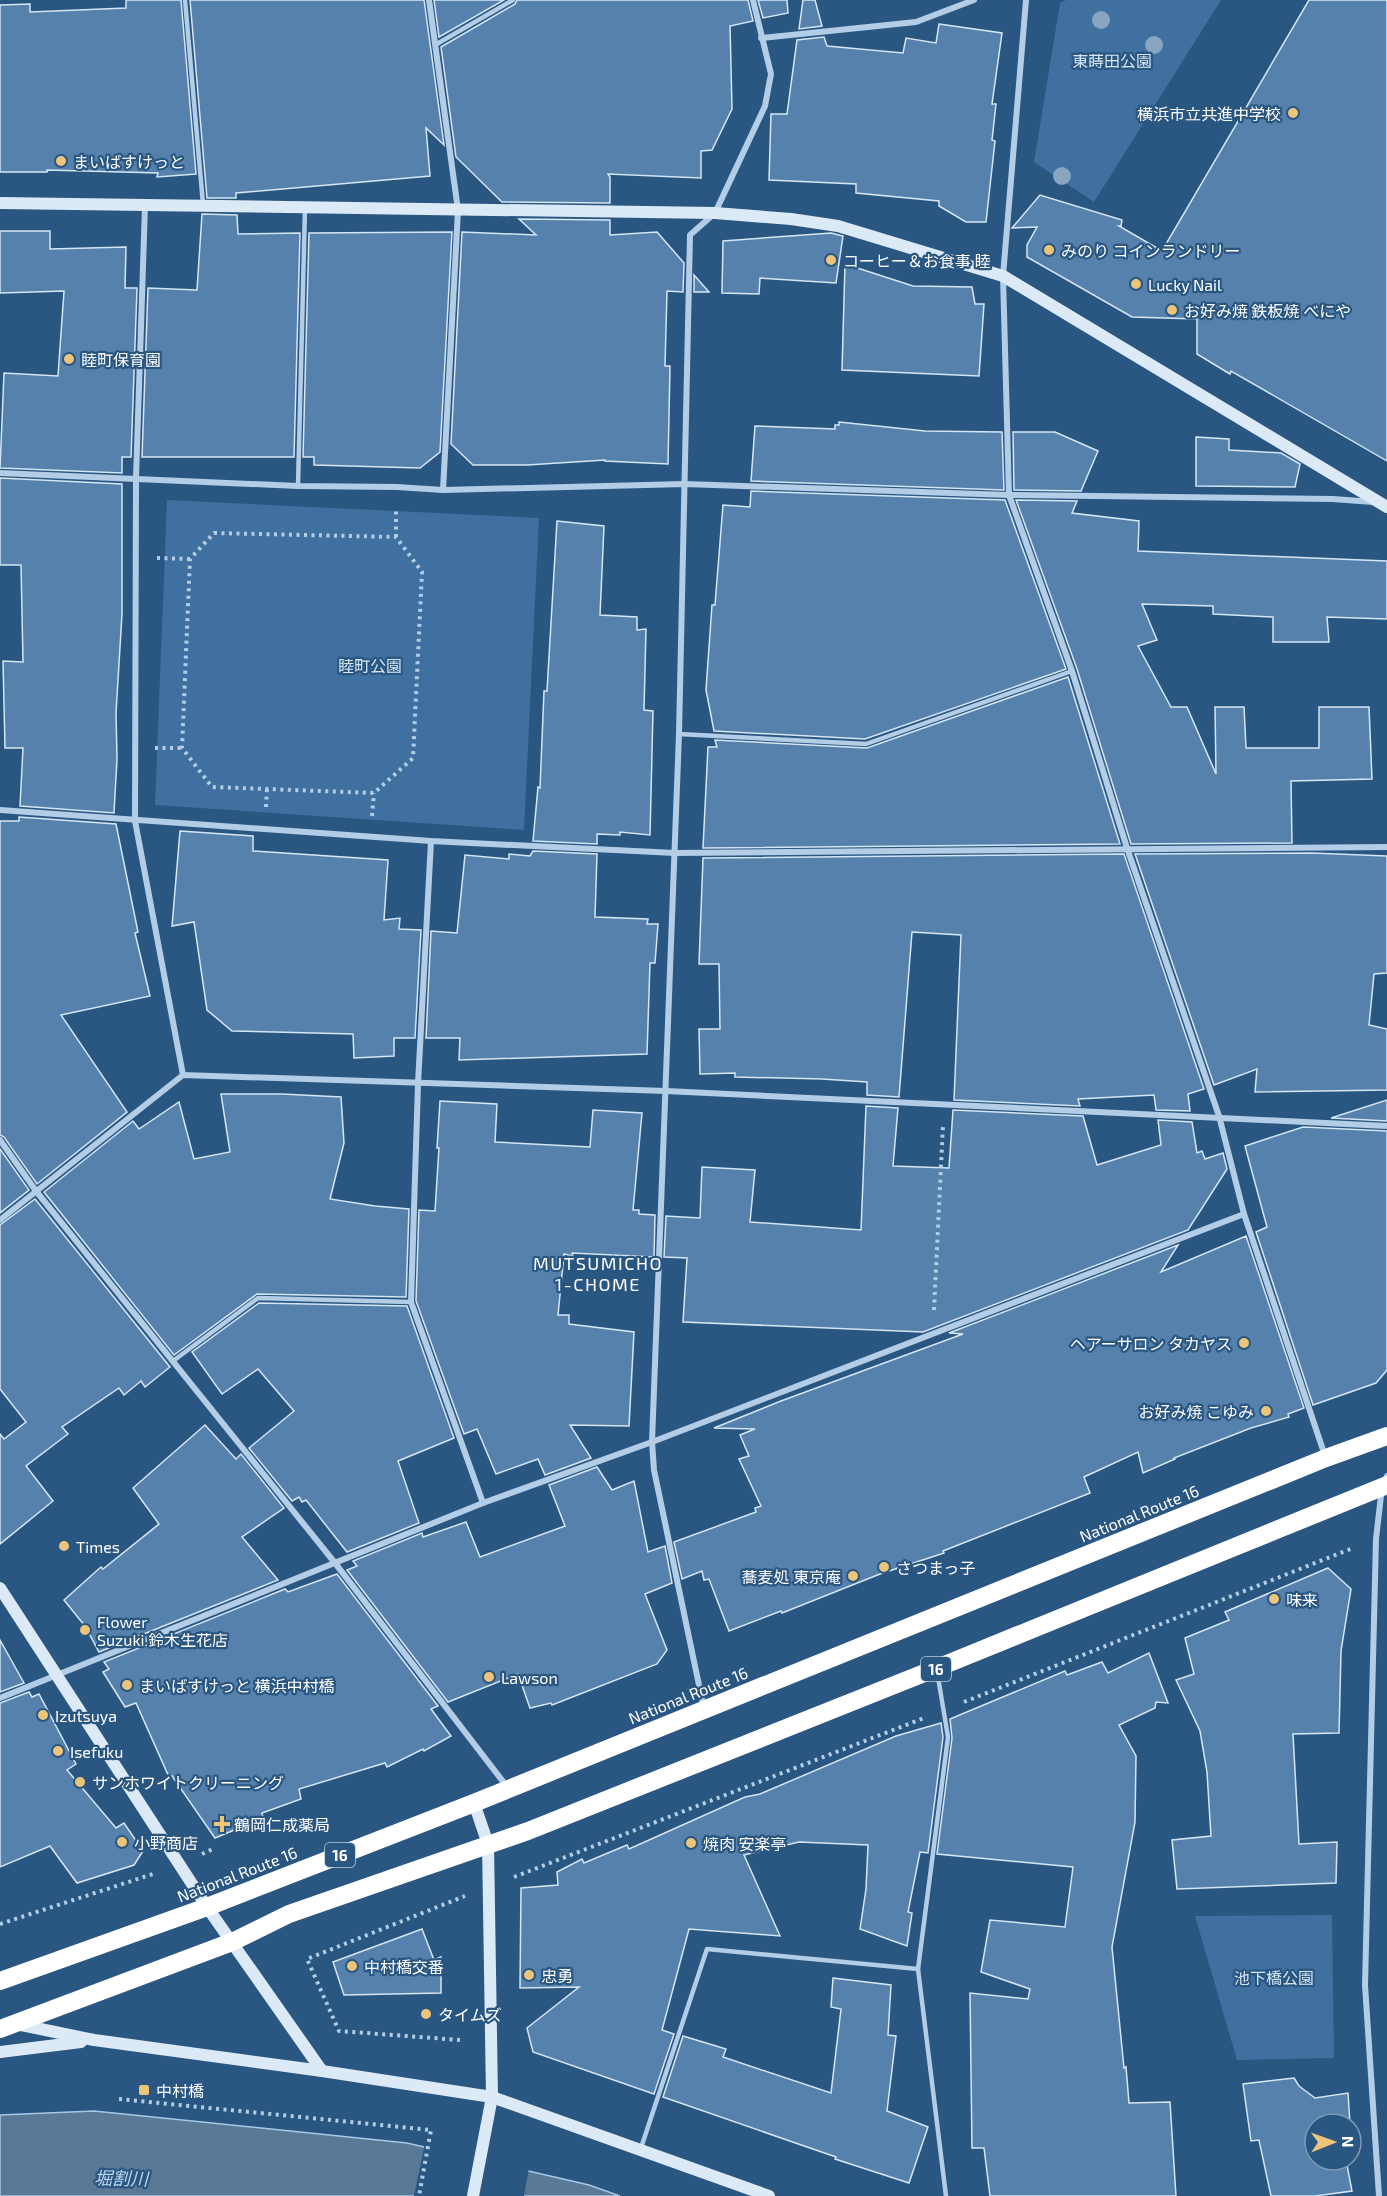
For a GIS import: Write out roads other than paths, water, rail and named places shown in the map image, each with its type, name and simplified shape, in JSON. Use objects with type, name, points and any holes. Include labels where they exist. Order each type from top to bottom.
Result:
[{"type":"highway","name":"National Route 16","points":[[0,1981],[207,1907],[474,1803],[1326,1458],[1387,1436]]},
{"type":"highway","name":"16","points":[[4,2026],[232,1942],[289,1914],[528,1831],[937,1668],[1385,1483]]},
{"type":"street","points":[[429,0],[458,210],[443,490]]},
{"type":"street","points":[[704,1709],[654,1470],[652,1442],[679,734],[690,235],[715,213],[765,106],[771,74],[753,0]]},
{"type":"street","points":[[761,38],[916,22],[974,0]]},
{"type":"street","points":[[1026,0],[1002,276],[1009,495],[1072,671],[1127,848],[1219,1116],[1245,1214],[1326,1458]]},
{"type":"street","points":[[0,203],[715,213],[791,219],[838,226],[1002,276],[1382,504]]},
{"type":"street","points":[[145,206],[136,478],[135,821],[183,1075]]},
{"type":"street","points":[[0,473],[443,490],[685,484],[1009,495],[1333,499],[1382,504]]},
{"type":"street","points":[[0,810],[431,841],[675,853],[1387,847]]},
{"type":"street","points":[[431,841],[418,1084],[411,1302],[483,1503]]},
{"type":"street","points":[[0,1220],[183,1075],[666,1091],[1219,1116],[1387,1126]]},
{"type":"street","points":[[0,1140],[36,1191],[335,1563],[508,1788]]},
{"type":"street","points":[[0,1698],[483,1503],[652,1442],[1245,1214]]},
{"type":"street","points":[[1379,2196],[1365,1985],[1376,1539],[1385,1483]]},
{"type":"street","points":[[0,1588],[207,1907],[322,2071]]},
{"type":"street","points":[[473,2196],[492,2097],[488,1844],[474,1803]]},
{"type":"street","points":[[4,2026],[492,2097],[769,2196]]},
{"type":"street","points":[[0,2052],[94,2040]]},
{"type":"lane","points":[[185,0],[203,206]]},
{"type":"lane","points":[[434,45],[513,0]]},
{"type":"lane","points":[[298,486],[305,208]]},
{"type":"lane","points":[[679,734],[866,744],[1072,671]]},
{"type":"lane","points":[[173,1361],[258,1298],[411,1302]]},
{"type":"lane","points":[[937,1668],[948,1737],[918,1969],[946,2196]]},
{"type":"lane","points":[[640,2150],[707,1949],[918,1969]]},
{"type":"water","name":"堀割川","points":[[94,2111],[407,2143],[589,2185],[620,2196],[0,2196],[0,2115]]},
{"type":"place","name":"横浜市立共進中学校","points":[[1293,113]]},
{"type":"place","name":"まいばすけっと","points":[[61,161]]},
{"type":"place","name":"みのり コインランドリー","points":[[1049,250]]},
{"type":"place","name":"コーヒー＆お食事 睦","points":[[831,260]]},
{"type":"place","name":"Lucky Nail","points":[[1136,284]]},
{"type":"place","name":"お好み焼 鉄板焼 べにや","points":[[1172,310]]},
{"type":"place","name":"睦町保育園","points":[[69,359]]},
{"type":"place","name":"ヘアーサロン タカヤス","points":[[1244,1343]]},
{"type":"place","name":"お好み焼 こゆみ","points":[[1266,1411]]},
{"type":"place","name":"Times","points":[[64,1546]]},
{"type":"place","name":"さつまっ子","points":[[884,1567]]},
{"type":"place","name":"蕎麦処 東京庵","points":[[853,1576]]},
{"type":"place","name":"味来","points":[[1274,1599]]},
{"type":"place","name":"Flower Suzuki 鈴木生花店","points":[[85,1630]]},
{"type":"place","name":"Lawson","points":[[489,1677]]},
{"type":"place","name":"まいばすけっと 横浜中村橋","points":[[127,1685]]},
{"type":"place","name":"Izutsuya","points":[[43,1715]]},
{"type":"place","name":"Isefuku","points":[[58,1751]]},
{"type":"place","name":"サンホワイトクリーニング","points":[[80,1782]]},
{"type":"place","name":"鶴岡仁成薬局","points":[[222,1824]]},
{"type":"place","name":"小野商店","points":[[122,1842]]},
{"type":"place","name":"焼肉 安楽亭","points":[[691,1843]]},
{"type":"place","name":"中村橋交番","points":[[352,1966]]},
{"type":"place","name":"忠勇","points":[[529,1975]]},
{"type":"place","name":"タイムズ","points":[[426,2014]]},
{"type":"place","name":"中村橋","points":[[144,2090]]},
{"type":"district","name":"MUTSUMICHO 1-CHOME","points":[[598,1273]]},
{"type":"park label","name":"東蒔田公園","points":[[1112,60]]},
{"type":"park label","name":"睦町公園","points":[[370,665]]},
{"type":"park label","name":"池下橋公園","points":[[1274,1977]]}]
